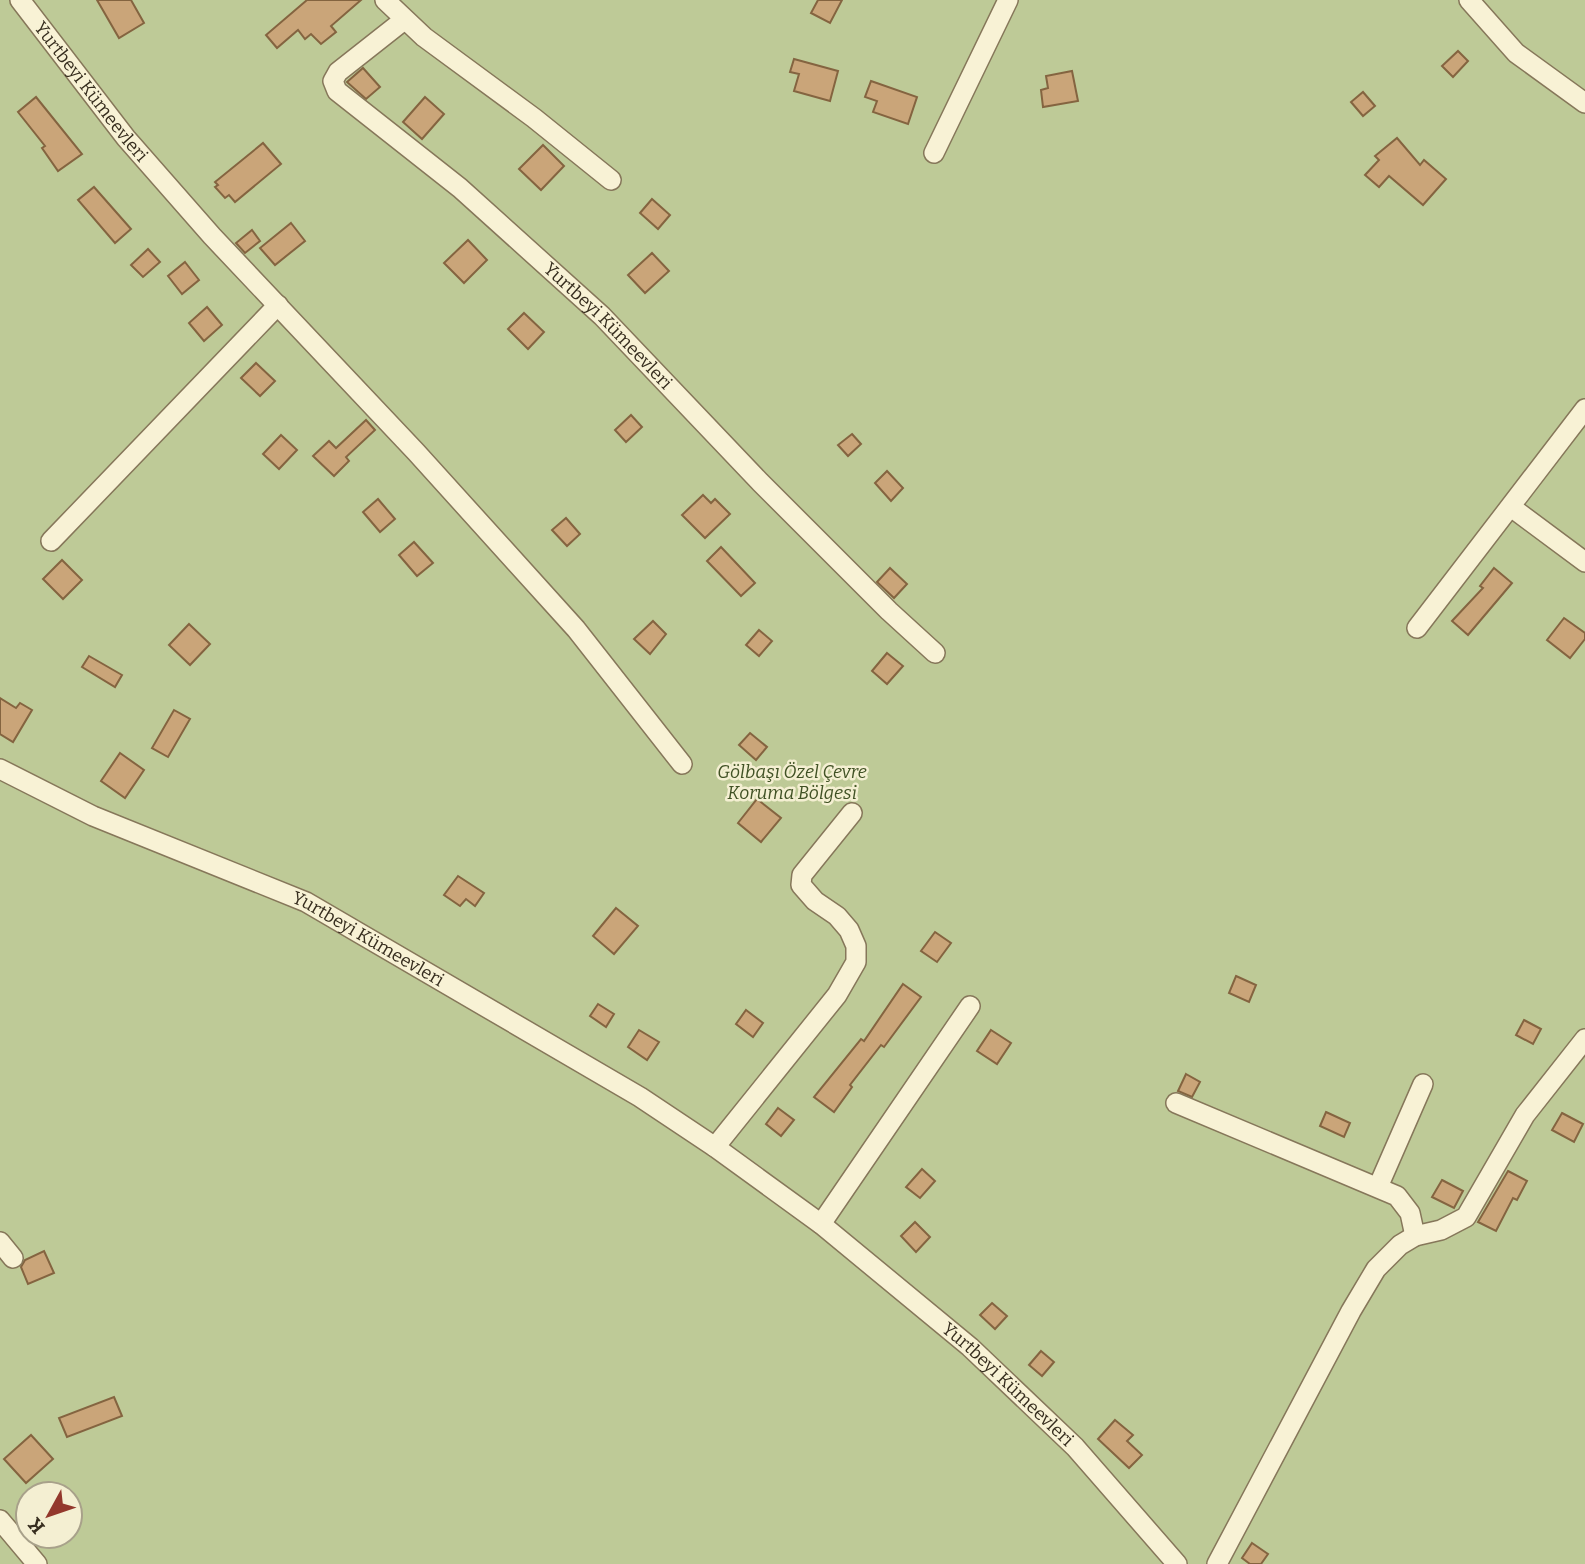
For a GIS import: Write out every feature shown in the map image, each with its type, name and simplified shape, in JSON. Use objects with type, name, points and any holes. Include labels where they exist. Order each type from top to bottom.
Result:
[{"type":"street","name":"Yurtbeyi Kümeevleri","points":[[20,0],[126,138],[212,236],[416,452],[576,629],[682,764]]},
{"type":"street","points":[[385,0],[404,20],[611,180]]},
{"type":"street","points":[[934,153],[1008,0]]},
{"type":"street","points":[[1469,0],[1516,52],[1585,103]]},
{"type":"street","name":"Yurtbeyi Kümeevleri","points":[[404,20],[338,72],[333,81],[337,91],[460,188],[602,316],[760,482],[889,611],[935,653]]},
{"type":"street","points":[[51,541],[278,305]]},
{"type":"street","points":[[1417,628],[1585,409]]},
{"type":"street","points":[[1511,507],[1585,562]]},
{"type":"street","name":"Yurtbeyi Kümeevleri","points":[[0,769],[93,816],[306,902],[640,1097],[715,1147],[821,1224],[971,1348],[1031,1403],[1104,1478],[1177,1564]]},
{"type":"street","points":[[715,1147],[837,995],[856,961],[856,946],[849,930],[801,885],[802,875],[852,813]]},
{"type":"street","points":[[821,1224],[970,1006]]},
{"type":"street","points":[[1217,1564],[1370,1279],[1388,1256],[1416,1236],[1441,1230],[1466,1217],[1525,1115],[1585,1039]]},
{"type":"street","points":[[1378,1186],[1423,1084]]},
{"type":"street","points":[[1176,1103],[1378,1186],[1404,1202],[1416,1236]]},
{"type":"street","points":[[0,1242],[13,1258]]},
{"type":"street","points":[[0,1520],[37,1564]]},
{"type":"green space","name":"Gölbaşı Özel Çevre Koruma Bölgesi","points":[[0,0],[1585,0],[1585,1564],[0,1564]]},
{"type":"building","points":[[97,0],[131,0],[144,23],[119,38]]},
{"type":"building","points":[[307,0],[361,0],[331,26],[336,32],[321,44],[311,34],[305,39],[298,30],[277,48],[266,35]]},
{"type":"building","points":[[818,0],[842,0],[830,23],[811,13]]},
{"type":"building","points":[[1458,51],[1468,61],[1453,77],[1442,66]]},
{"type":"building","points":[[794,59],[838,71],[830,101],[794,91],[799,74],[790,72]]},
{"type":"building","points":[[363,68],[380,87],[366,99],[347,82]]},
{"type":"building","points":[[1072,71],[1078,101],[1043,107],[1041,90],[1048,88],[1046,76]]},
{"type":"building","points":[[871,81],[917,97],[908,124],[873,112],[877,101],[865,97]]},
{"type":"building","points":[[1363,92],[1375,106],[1363,116],[1351,102]]},
{"type":"building","points":[[36,97],[82,154],[58,171],[42,148],[45,146],[18,112]]},
{"type":"building","points":[[425,97],[444,114],[422,139],[403,122]]},
{"type":"building","points":[[1397,138],[1420,165],[1424,160],[1446,179],[1423,205],[1389,176],[1379,187],[1365,175],[1379,160],[1375,156]]},
{"type":"building","points":[[263,143],[281,164],[235,202],[229,195],[225,198],[215,187],[218,185],[215,182]]},
{"type":"building","points":[[543,145],[564,166],[541,190],[519,169]]},
{"type":"building","points":[[94,187],[131,229],[115,243],[78,200]]},
{"type":"building","points":[[652,199],[670,215],[658,229],[640,213]]},
{"type":"building","points":[[291,223],[305,241],[275,265],[260,248]]},
{"type":"building","points":[[252,230],[260,241],[245,253],[236,243]]},
{"type":"building","points":[[468,240],[487,260],[464,283],[444,263]]},
{"type":"building","points":[[148,249],[160,262],[143,277],[131,265]]},
{"type":"building","points":[[652,253],[669,271],[645,293],[628,275]]},
{"type":"building","points":[[185,262],[199,280],[182,294],[168,276]]},
{"type":"building","points":[[207,307],[222,325],[204,341],[189,323]]},
{"type":"building","points":[[524,313],[544,332],[528,349],[508,329]]},
{"type":"building","points":[[256,363],[275,381],[260,396],[241,378]]},
{"type":"building","points":[[631,415],[642,427],[626,442],[615,430]]},
{"type":"building","points":[[366,420],[375,430],[346,457],[349,461],[334,476],[313,456],[329,441],[336,448]]},
{"type":"building","points":[[852,434],[861,444],[848,456],[838,445]]},
{"type":"building","points":[[281,435],[297,450],[279,469],[263,454]]},
{"type":"building","points":[[887,471],[903,488],[891,501],[875,483]]},
{"type":"building","points":[[703,495],[711,503],[715,499],[730,514],[705,538],[682,515]]},
{"type":"building","points":[[378,499],[395,519],[380,532],[363,512]]},
{"type":"building","points":[[566,518],[580,534],[567,546],[552,530]]},
{"type":"building","points":[[414,542],[433,563],[417,576],[399,555]]},
{"type":"building","points":[[721,547],[755,583],[741,596],[707,561]]},
{"type":"building","points":[[62,560],[82,580],[63,599],[43,579]]},
{"type":"building","points":[[890,568],[907,584],[894,598],[877,582]]},
{"type":"building","points":[[1494,568],[1512,583],[1468,635],[1452,621],[1483,588],[1480,586]]},
{"type":"building","points":[[1564,618],[1585,633],[1585,639],[1570,658],[1547,640]]},
{"type":"building","points":[[653,621],[666,634],[650,654],[634,639]]},
{"type":"building","points":[[189,624],[210,644],[190,665],[169,645]]},
{"type":"building","points":[[759,630],[772,641],[759,656],[746,645]]},
{"type":"building","points":[[887,653],[903,666],[887,684],[872,671]]},
{"type":"building","points":[[89,656],[122,675],[115,687],[82,667]]},
{"type":"building","points":[[0,698],[16,708],[20,703],[32,710],[13,742],[0,734]]},
{"type":"building","points":[[174,710],[190,719],[168,757],[152,748]]},
{"type":"building","points":[[750,733],[767,747],[756,760],[739,745]]},
{"type":"building","points":[[120,753],[144,770],[125,798],[101,781]]},
{"type":"building","points":[[757,799],[781,818],[761,842],[738,823]]},
{"type":"building","points":[[458,876],[484,893],[475,906],[466,899],[460,906],[444,895]]},
{"type":"building","points":[[616,908],[638,926],[614,954],[593,936]]},
{"type":"building","points":[[935,932],[951,943],[937,962],[921,951]]},
{"type":"building","points":[[1236,976],[1256,985],[1249,1002],[1229,993]]},
{"type":"building","points":[[903,984],[921,997],[884,1047],[881,1045],[850,1085],[852,1087],[834,1112],[814,1097],[861,1039],[864,1041]]},
{"type":"building","points":[[598,1004],[614,1014],[606,1027],[590,1016]]},
{"type":"building","points":[[746,1010],[763,1023],[753,1037],[736,1024]]},
{"type":"building","points":[[1524,1020],[1541,1029],[1533,1044],[1516,1035]]},
{"type":"building","points":[[639,1030],[659,1042],[647,1060],[628,1047]]},
{"type":"building","points":[[991,1030],[1011,1043],[997,1064],[977,1051]]},
{"type":"building","points":[[1186,1074],[1200,1082],[1192,1097],[1178,1091]]},
{"type":"building","points":[[778,1108],[794,1120],[781,1136],[766,1124]]},
{"type":"building","points":[[1326,1112],[1350,1123],[1344,1137],[1320,1126]]},
{"type":"building","points":[[1562,1113],[1583,1124],[1574,1142],[1552,1130]]},
{"type":"building","points":[[922,1169],[935,1181],[920,1198],[906,1187]]},
{"type":"building","points":[[1508,1171],[1527,1181],[1517,1200],[1513,1198],[1496,1231],[1478,1222]]},
{"type":"building","points":[[1442,1180],[1463,1191],[1454,1208],[1432,1197]]},
{"type":"building","points":[[915,1222],[930,1237],[916,1252],[901,1236]]},
{"type":"building","points":[[44,1251],[54,1273],[28,1284],[21,1267],[25,1260]]},
{"type":"building","points":[[992,1303],[1007,1316],[995,1329],[980,1315]]},
{"type":"building","points":[[1041,1351],[1054,1362],[1042,1376],[1029,1365]]},
{"type":"building","points":[[114,1397],[122,1416],[67,1437],[59,1418]]},
{"type":"building","points":[[1115,1420],[1133,1435],[1127,1441],[1142,1455],[1129,1468],[1098,1439]]},
{"type":"building","points":[[31,1435],[53,1459],[29,1480],[23,1480],[4,1459]]},
{"type":"building","points":[[1252,1543],[1268,1554],[1261,1564],[1250,1564],[1242,1558]]}]
